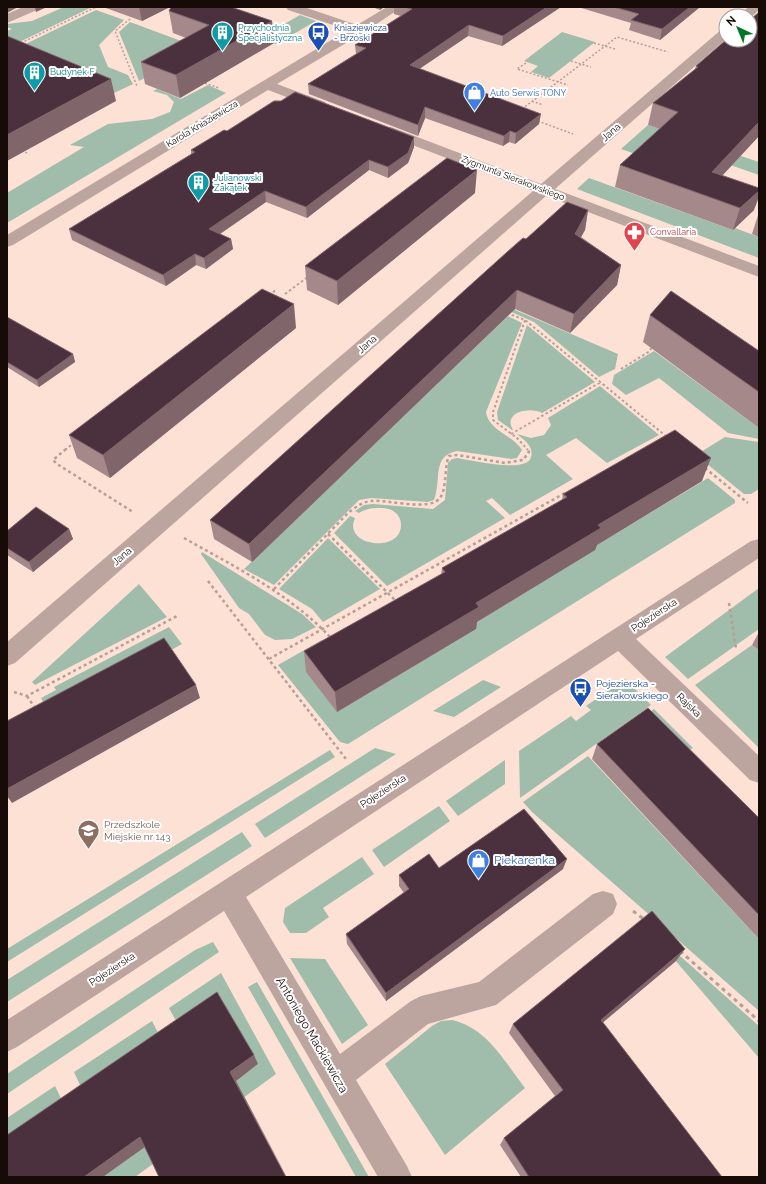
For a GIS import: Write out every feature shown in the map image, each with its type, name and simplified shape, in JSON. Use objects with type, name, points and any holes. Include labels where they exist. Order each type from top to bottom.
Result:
[{"type":"street","points":[[7,19],[33,7]]},
{"type":"street","points":[[292,7],[359,30]]},
{"type":"street","name":"Karola Kniaziewicza","points":[[7,242],[396,7]]},
{"type":"street","name":"Jana","points":[[7,656],[718,39]]},
{"type":"street","points":[[267,85],[332,109]]},
{"type":"street","name":"Zygmunta Sierakowskiego","points":[[369,123],[759,272]]},
{"type":"street","name":"Pojezierska","points":[[7,1037],[619,638],[756,553]]},
{"type":"street","name":"Rajska","points":[[619,638],[759,772]]},
{"type":"street","name":"Antoniego Mackiewicza","points":[[228,892],[396,1177]]},
{"type":"street","points":[[336,1076],[421,1011],[486,995],[603,904]]},
{"type":"path","points":[[21,43],[96,7]]},
{"type":"path","points":[[130,19],[116,30],[137,86]]},
{"type":"path","points":[[520,110],[617,37],[670,53]]},
{"type":"path","points":[[594,43],[615,49]]},
{"type":"path","points":[[571,61],[591,68]]},
{"type":"path","points":[[526,63],[517,69],[568,85]]},
{"type":"path","points":[[532,101],[543,105]]},
{"type":"path","points":[[537,121],[577,136]]},
{"type":"path","points":[[20,150],[27,153]]},
{"type":"path","points":[[285,294],[310,274]]},
{"type":"path","points":[[264,299],[276,290]]},
{"type":"path","points":[[504,312],[525,320],[672,441]]},
{"type":"path","points":[[274,589],[359,504],[373,501],[420,504],[435,503],[441,497],[445,463],[449,456],[457,455],[514,463],[523,460],[528,452],[524,444],[493,420],[493,412],[525,320]]},
{"type":"path","points":[[621,369],[650,351],[653,345]]},
{"type":"path","points":[[511,434],[601,382]]},
{"type":"path","points":[[663,438],[667,436]]},
{"type":"path","points":[[77,441],[54,460],[57,464],[130,509]]},
{"type":"path","points":[[701,465],[748,503]]},
{"type":"path","points":[[269,659],[570,490]]},
{"type":"path","points":[[513,523],[519,528]]},
{"type":"path","points":[[328,534],[389,592],[398,603]]},
{"type":"path","points":[[184,538],[274,589],[306,610],[334,640]]},
{"type":"path","points":[[455,555],[460,561]]},
{"type":"path","points":[[208,581],[346,759]]},
{"type":"path","points":[[729,603],[736,648]]},
{"type":"path","points":[[27,696],[178,616]]},
{"type":"path","points":[[14,692],[27,696],[39,714]]},
{"type":"path","points":[[603,904],[636,911],[647,922]]},
{"type":"path","points":[[677,948],[759,1021]]},
{"type":"green space","points":[[64,7],[92,7],[7,48],[7,31],[12,29],[7,27],[7,24],[32,21]]},
{"type":"green space","points":[[96,10],[124,20],[99,45],[108,67],[128,75],[133,84],[114,93],[11,51]]},
{"type":"green space","points":[[300,15],[316,21],[276,44],[260,38]]},
{"type":"green space","points":[[130,22],[200,48],[139,81],[119,32]]},
{"type":"green space","points":[[562,32],[595,42],[549,78],[531,72],[538,66],[524,61]]},
{"type":"green space","points":[[208,85],[226,93],[7,223],[7,193],[84,147],[70,145],[108,124],[152,119],[170,112],[174,102],[167,95],[153,91],[157,89],[181,99]]},
{"type":"green space","points":[[648,125],[759,162],[759,175],[690,151],[673,167],[621,149]]},
{"type":"green space","points":[[589,178],[733,230],[735,228],[759,237],[759,258],[577,189]]},
{"type":"green space","points":[[468,290],[618,354],[615,369],[599,377],[534,322],[466,292]]},
{"type":"green space","points":[[508,316],[522,323],[486,412],[491,424],[518,445],[522,450],[517,458],[511,459],[457,451],[449,454],[440,463],[434,500],[428,502],[371,498],[359,500],[274,585],[244,569]]},
{"type":"green space","points":[[527,325],[595,382],[542,413],[531,410],[519,412],[511,419],[512,430],[498,420],[497,412]]},
{"type":"green space","points":[[654,351],[759,428],[759,439],[728,433],[659,378],[626,395],[612,384],[614,375]]},
{"type":"green space","points":[[600,386],[659,435],[607,463],[576,438],[546,455],[573,479],[510,515],[492,498],[486,501],[505,518],[387,586],[334,533],[350,516],[355,518],[353,528],[357,535],[364,540],[373,543],[383,543],[392,540],[398,534],[401,525],[400,518],[396,513],[384,508],[364,510],[359,513],[355,511],[364,505],[373,504],[433,509],[445,500],[448,463],[452,459],[457,458],[498,465],[520,465],[527,462],[532,453],[530,446],[517,434],[531,438],[544,435],[551,425],[548,418]]},
{"type":"green space","points":[[725,437],[759,442],[759,489],[751,494],[744,494],[696,455]]},
{"type":"green space","points":[[708,478],[735,500],[735,503],[348,744],[340,742],[278,665],[322,640],[335,656],[337,712],[476,629],[473,625],[592,548]]},
{"type":"green space","points":[[328,538],[380,589],[323,622],[312,609],[279,589]]},
{"type":"green space","points":[[202,552],[302,614],[316,627],[292,639],[275,640],[265,635],[249,614],[239,608],[201,554]]},
{"type":"green space","points":[[139,584],[167,617],[35,685],[32,682]]},
{"type":"green space","points":[[759,588],[759,629],[688,679],[665,657]]},
{"type":"green space","points":[[169,627],[182,644],[51,715],[41,698],[56,690],[54,687]]},
{"type":"green space","points":[[752,645],[759,650],[759,748],[695,685]]},
{"type":"green space","points":[[625,679],[651,705],[520,798],[519,751],[571,716],[576,721],[591,710],[586,706]]},
{"type":"green space","points":[[483,680],[501,687],[454,717],[433,711]]},
{"type":"green space","points":[[654,709],[693,748],[675,758],[638,720]]},
{"type":"green space","points":[[375,748],[396,754],[265,838],[255,824]]},
{"type":"green space","points":[[330,750],[335,757],[7,962],[7,949]]},
{"type":"green space","points":[[588,756],[759,939],[759,1011],[532,812],[523,802]]},
{"type":"green space","points":[[505,760],[505,784],[458,816],[446,801]]},
{"type":"green space","points":[[439,806],[450,821],[384,867],[372,850]]},
{"type":"green space","points":[[242,832],[252,846],[7,1002],[7,980]]},
{"type":"green space","points":[[362,857],[374,874],[323,908],[329,917],[306,933],[290,933],[283,922],[285,908]]},
{"type":"green space","points":[[644,924],[759,1026],[759,1058]]},
{"type":"green space","points":[[213,942],[219,952],[7,1094],[7,1074],[195,950]]},
{"type":"green space","points":[[290,958],[325,959],[368,1025],[342,1044]]},
{"type":"green space","points":[[221,973],[276,1074],[135,1177],[103,1177],[258,1064],[182,1032],[169,1008]]},
{"type":"green space","points":[[257,982],[369,1177],[356,1177],[248,987]]},
{"type":"green space","points":[[452,1020],[475,1030],[485,1038],[502,1057],[525,1088],[445,1155],[385,1064],[432,1026],[441,1021]]},
{"type":"green space","points":[[152,1021],[164,1044],[86,1098],[74,1072]]},
{"type":"green space","points":[[55,1086],[67,1111],[7,1152],[7,1118]]},
{"type":"building","points":[[171,7],[231,7],[272,21],[176,75],[141,62],[209,25],[169,11]]},
{"type":"building","points":[[404,7],[547,7],[503,36],[469,25],[410,65],[541,114],[516,133],[510,131],[504,136],[425,107],[418,125],[308,84],[366,48],[355,45],[412,9]]},
{"type":"building","points":[[614,7],[690,7],[662,29],[631,20],[639,14]]},
{"type":"building","points":[[759,12],[759,122],[712,172],[759,188],[759,191],[740,208],[620,165],[678,112],[653,103],[698,67],[696,66],[718,47],[758,48]]},
{"type":"building","points":[[7,36],[111,79],[7,135]]},
{"type":"building","points":[[295,92],[414,137],[408,153],[388,167],[369,160],[306,207],[265,191],[209,229],[231,239],[204,258],[195,254],[163,275],[69,229],[195,152],[191,150],[224,130],[227,131],[274,101],[281,101]]},
{"type":"building","points":[[447,158],[477,170],[337,281],[305,266]]},
{"type":"building","points":[[567,202],[588,210],[575,234],[621,265],[574,314],[517,290],[249,544],[210,520],[506,253],[523,238],[526,239]]},
{"type":"building","points":[[262,289],[294,304],[103,455],[69,435]]},
{"type":"building","points":[[671,291],[759,351],[759,392],[650,315]]},
{"type":"building","points":[[7,317],[73,354],[37,380],[7,362]]},
{"type":"building","points":[[675,430],[711,458],[598,525],[601,528],[476,603],[479,607],[335,692],[304,651],[445,572],[442,568],[567,497],[563,494]]},
{"type":"building","points":[[36,507],[69,529],[29,562],[7,548],[7,531]]},
{"type":"building","points":[[164,638],[196,685],[7,789],[7,721]]},
{"type":"building","points":[[648,708],[759,818],[759,915],[597,744]]},
{"type":"building","points":[[524,809],[567,859],[386,993],[346,934],[409,889],[399,875],[429,854],[439,868]]},
{"type":"building","points":[[652,911],[685,949],[601,1020],[722,1177],[529,1177],[504,1138],[563,1090],[513,1024]]},
{"type":"building","points":[[217,992],[254,1055],[230,1072],[286,1177],[159,1177],[140,1137],[84,1177],[7,1177],[7,1135]]},
{"type":"place","name":"Przychodnia Specjalistyczna","points":[[223,52]]},
{"type":"place","name":"Kniaziewicza - Brzóski","points":[[319,52]]},
{"type":"place","name":"Budynek F","points":[[34,92]]},
{"type":"place","name":"Auto Serwis TONY","points":[[475,112]]},
{"type":"place","name":"Julianowski Zakątek","points":[[198,202]]},
{"type":"place","name":"Convallaria","points":[[635,252]]},
{"type":"place","name":"Pojezierska - Sierakowskiego","points":[[581,708]]},
{"type":"place","name":"Przedszkole Miejskie nr 143","points":[[88,850]]},
{"type":"place","name":"Piekarenka","points":[[479,880]]}]
